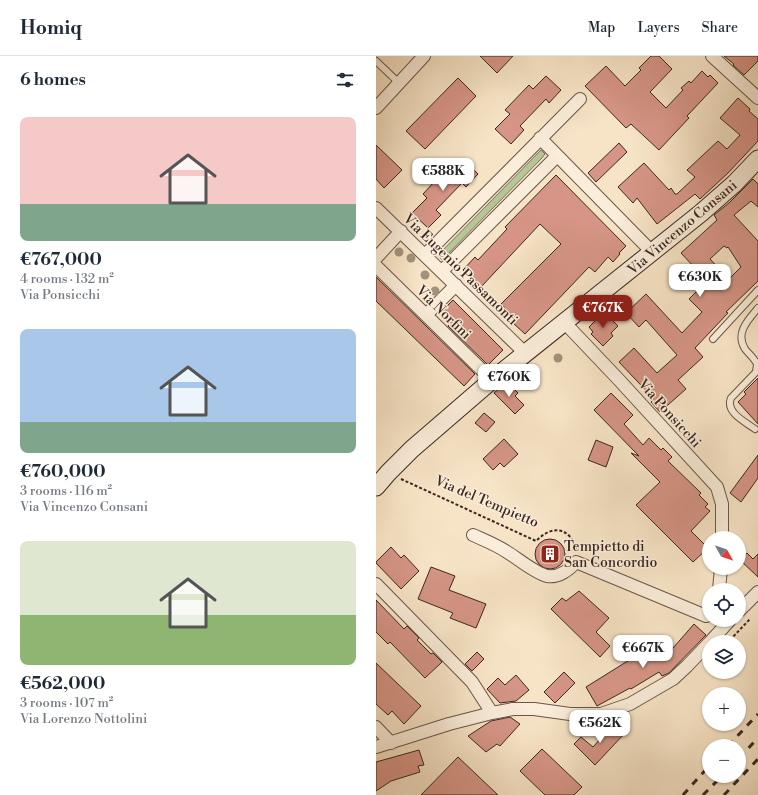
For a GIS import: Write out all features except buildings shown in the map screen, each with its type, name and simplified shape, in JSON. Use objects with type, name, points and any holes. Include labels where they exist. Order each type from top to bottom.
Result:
[{"type":"street","points":[[376,108],[424,56]]},
{"type":"street","points":[[712,56],[758,98]]},
{"type":"street","points":[[425,255],[580,99]]},
{"type":"street","points":[[540,138],[652,252]]},
{"type":"street","points":[[442,271],[557,156]]},
{"type":"street","name":"Via Vincenzo Consani","points":[[376,487],[412,449],[436,428],[525,352],[621,278],[720,197],[758,159]]},
{"type":"street","name":"Via Eugenio Passamonti","points":[[376,208],[525,352]]},
{"type":"street","points":[[376,258],[401,232]]},
{"type":"street","name":"Via Norfini","points":[[376,266],[492,380]]},
{"type":"street","points":[[426,315],[456,285]]},
{"type":"street","name":"Via Ponsicchi","points":[[564,322],[717,487],[722,504],[722,531]]},
{"type":"street","name":"Via Vincenzo Consani","points":[[376,500],[436,428]]},
{"type":"street","points":[[474,535],[505,550],[547,576],[557,575],[568,570],[576,562],[702,614]]},
{"type":"street","points":[[376,584],[472,682],[492,713]]},
{"type":"street","points":[[746,604],[758,592]]},
{"type":"street","points":[[715,635],[723,627]]},
{"type":"street","points":[[376,747],[449,724],[513,709],[534,709],[570,714],[601,714],[630,704],[673,679],[702,650]]},
{"type":"street","points":[[376,727],[391,743]]},
{"type":"lane","points":[[376,61],[399,83]]},
{"type":"lane","points":[[714,339],[758,290]]},
{"type":"lane","points":[[755,429],[734,412],[730,407],[729,402],[756,372],[757,364],[744,348],[741,335],[745,323],[758,308]]},
{"type":"path","name":"Via del Tempietto","points":[[396,477],[536,541],[544,534],[552,530],[559,530],[568,535],[574,543],[578,553],[576,562]]},
{"type":"path","points":[[735,635],[753,616]]},
{"type":"green space","points":[[541,150],[545,154],[541,159],[442,260],[438,255]]},
{"type":"railway","points":[[735,739],[758,714]]},
{"type":"railway","points":[[746,751],[758,738]]},
{"type":"railway","points":[[724,795],[758,759]]},
{"type":"railway","points":[[683,795],[702,774]]},
{"type":"railway","points":[[703,795],[715,783]]},
{"type":"place","name":"Tempietto di San Concordio","points":[[550,554]]}]
